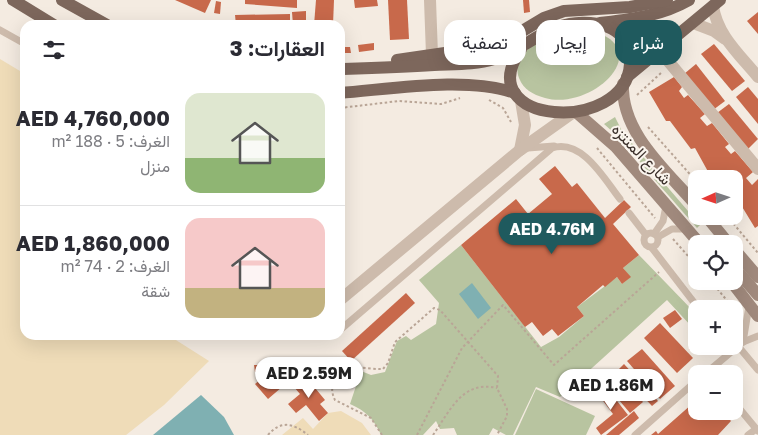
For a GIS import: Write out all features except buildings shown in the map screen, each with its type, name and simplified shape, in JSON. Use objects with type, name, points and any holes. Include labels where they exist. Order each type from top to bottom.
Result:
[{"type":"main road","points":[[13,0],[46,20]]},
{"type":"main road","points":[[62,0],[98,20]]},
{"type":"main road","points":[[371,68],[397,60],[475,50],[498,43],[544,18],[564,11],[630,7],[667,0]]},
{"type":"main road","points":[[605,22],[649,17],[665,12],[689,0]]},
{"type":"main road","points":[[682,33],[717,3]]},
{"type":"main road","points":[[605,26],[616,31],[628,47],[630,67],[625,80]]},
{"type":"main road","points":[[526,45],[536,37]]},
{"type":"main road","points":[[345,69],[444,64]]},
{"type":"main road","points":[[512,65],[511,82],[518,97]]},
{"type":"main road","points":[[345,93],[470,84],[497,87],[547,112],[574,112],[603,102],[642,65]]},
{"type":"main road","name":"شارع المنتزه","points":[[625,80],[622,101],[630,124],[646,147],[688,196]]},
{"type":"main road","name":"شارع المنتزه","points":[[574,112],[616,147],[693,235]]},
{"type":"main road","points":[[713,225],[722,235]]},
{"type":"main road","points":[[743,260],[758,277]]},
{"type":"main road","points":[[743,278],[758,295]]},
{"type":"main road","points":[[739,290],[758,316]]},
{"type":"street","points":[[430,0],[432,56]]},
{"type":"street","points":[[717,3],[716,20],[727,40],[758,77]]},
{"type":"street","points":[[693,24],[714,31],[727,40]]},
{"type":"street","points":[[671,65],[758,169]]},
{"type":"street","points":[[518,97],[525,125],[520,150]]},
{"type":"street","points":[[345,296],[520,150],[574,112]]},
{"type":"lane","points":[[0,30],[20,41]]},
{"type":"lane","points":[[520,150],[535,146],[570,148],[584,156],[620,199]]},
{"type":"lane","points":[[345,326],[548,151],[557,146]]},
{"type":"lane","points":[[652,248],[658,243],[656,236],[663,221],[666,203]]},
{"type":"lane","points":[[629,213],[646,235],[656,236],[672,229],[689,230]]},
{"type":"lane","points":[[646,235],[645,245],[652,248],[692,300]]},
{"type":"lane","points":[[743,331],[749,305]]},
{"type":"lane","points":[[743,343],[758,336]]},
{"type":"lane","points":[[743,348],[758,370]]},
{"type":"lane","points":[[717,365],[728,355]]},
{"type":"lane","points":[[635,435],[688,388]]},
{"type":"lane","points":[[743,413],[757,430],[748,435]]},
{"type":"path","points":[[635,98],[640,91],[671,65]]},
{"type":"path","points":[[345,107],[399,101],[441,104],[464,97]]},
{"type":"path","points":[[484,98],[503,108],[512,125]]},
{"type":"path","points":[[646,125],[688,172]]},
{"type":"path","points":[[735,225],[758,253]]},
{"type":"path","points":[[416,435],[466,341],[503,305],[554,365],[666,266]]},
{"type":"path","points":[[718,290],[726,300]]},
{"type":"path","points":[[382,435],[372,418],[334,400],[332,386],[340,372],[351,367],[384,369],[388,363],[394,342],[434,308],[440,310],[498,376],[497,388],[507,409],[507,416],[497,435]]},
{"type":"path","points":[[433,435],[468,390],[478,386],[497,388]]},
{"type":"path","points":[[268,435],[274,428],[286,424],[293,425],[308,435]]},
{"type":"green space","points":[[605,37],[615,45],[615,65],[617,65],[613,74],[600,86],[583,95],[564,100],[545,98],[526,89],[519,78],[518,67],[519,65],[526,65],[527,50],[536,44],[536,65],[605,65]]},
{"type":"green space","points":[[615,117],[622,131],[654,170],[650,174],[623,141],[604,124]]},
{"type":"green space","points":[[658,176],[688,211],[688,218],[654,179]]},
{"type":"green space","points":[[461,245],[541,347],[559,337],[584,316],[577,307],[617,277],[622,284],[630,277],[623,268],[639,255],[688,306],[688,323],[667,300],[560,397],[536,387],[513,435],[506,435],[493,428],[489,435],[457,435],[454,428],[440,429],[436,421],[423,435],[381,435],[369,416],[350,404],[361,371],[371,375],[385,372],[397,341],[406,336],[411,340],[436,324],[439,303],[419,280]]},
{"type":"green space","points":[[536,389],[595,416],[586,435],[515,435]]},
{"type":"sand","points":[[0,59],[20,71],[20,340],[176,340],[209,361],[164,405],[126,435],[0,435]]},
{"type":"sand","points":[[341,411],[362,423],[371,435],[282,435],[303,418],[313,429],[328,413]]},
{"type":"water","points":[[472,283],[491,308],[478,319],[459,294]]},
{"type":"water","points":[[201,395],[224,417],[234,435],[153,435]]}]
